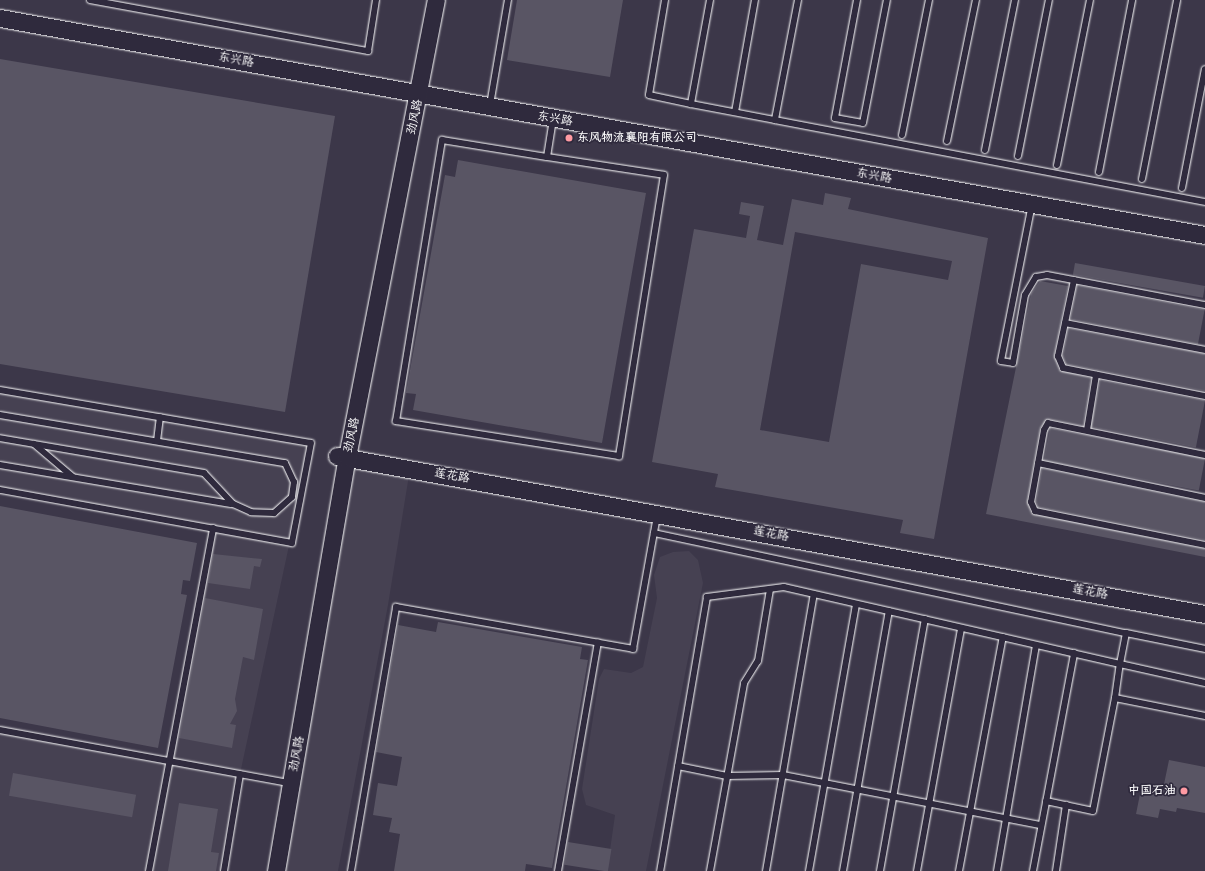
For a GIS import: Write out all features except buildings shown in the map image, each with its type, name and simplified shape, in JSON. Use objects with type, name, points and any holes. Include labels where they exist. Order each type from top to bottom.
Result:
[{"type":"street","name":"劲风路","points":[[415,92],[426,0]]},
{"type":"street","name":"劲风路","points":[[267,871],[342,456],[415,92],[436,0]]},
{"type":"street","name":"东兴路","points":[[0,18],[1205,235]]},
{"type":"street","name":"劲风路","points":[[276,871],[342,456]]},
{"type":"street","name":"莲花路","points":[[342,456],[1205,614]]},
{"type":"lane","points":[[90,0],[368,52],[376,0]]},
{"type":"lane","points":[[490,106],[508,0]]},
{"type":"lane","points":[[665,0],[649,95],[1205,202]]},
{"type":"lane","points":[[691,104],[710,0]]},
{"type":"lane","points":[[735,112],[755,0]]},
{"type":"lane","points":[[775,120],[798,0]]},
{"type":"lane","points":[[857,0],[835,118],[863,123],[887,0]]},
{"type":"lane","points":[[902,135],[929,0]]},
{"type":"lane","points":[[947,141],[976,0]]},
{"type":"lane","points":[[985,150],[1015,0]]},
{"type":"lane","points":[[1018,156],[1049,0]]},
{"type":"lane","points":[[1057,165],[1090,0]]},
{"type":"lane","points":[[1099,172],[1132,0]]},
{"type":"lane","points":[[1142,179],[1177,0]]},
{"type":"lane","points":[[1182,188],[1205,69]]},
{"type":"lane","points":[[547,157],[553,118]]},
{"type":"lane","points":[[442,140],[547,157],[664,175],[619,456],[396,421],[442,140]]},
{"type":"lane","points":[[1032,204],[1001,361],[1013,363],[1030,282],[1036,277],[1047,275],[1205,305]]},
{"type":"lane","points":[[1074,280],[1065,323],[1060,363],[1063,368],[1205,396]]},
{"type":"lane","points":[[1065,323],[1205,350]]},
{"type":"lane","points":[[1087,430],[1096,375]]},
{"type":"lane","points":[[0,390],[312,443],[292,543],[0,490]]},
{"type":"lane","points":[[0,415],[285,463],[294,482],[292,497],[274,513],[251,512],[233,504],[0,465]]},
{"type":"lane","points":[[157,441],[160,417]]},
{"type":"lane","points":[[1205,455],[1048,423],[1038,463],[1031,502],[1035,511],[1205,545]]},
{"type":"lane","points":[[0,438],[204,473],[233,504]]},
{"type":"lane","points":[[34,444],[74,478]]},
{"type":"lane","points":[[1038,463],[1205,498]]},
{"type":"lane","points":[[351,871],[396,607],[634,649],[657,513]]},
{"type":"lane","points":[[149,871],[213,528]]},
{"type":"lane","points":[[654,533],[1205,649]]},
{"type":"lane","points":[[660,871],[707,598],[784,587],[1205,683]]},
{"type":"lane","points":[[710,871],[744,683],[758,661],[770,589]]},
{"type":"lane","points":[[766,871],[814,594]]},
{"type":"lane","points":[[808,871],[856,604]]},
{"type":"lane","points":[[843,871],[889,611]]},
{"type":"lane","points":[[880,871],[925,619]]},
{"type":"lane","points":[[917,871],[961,628]]},
{"type":"lane","points":[[1046,801],[1093,811],[1126,633]]},
{"type":"lane","points":[[959,871],[1003,637]]},
{"type":"lane","points":[[558,871],[598,642]]},
{"type":"lane","points":[[997,871],[1036,644]]},
{"type":"lane","points":[[1033,871],[1074,653]]},
{"type":"lane","points":[[1115,698],[1205,716]]},
{"type":"lane","points":[[0,730],[284,782]]},
{"type":"lane","points":[[678,766],[727,776],[782,775],[1041,825]]},
{"type":"lane","points":[[224,871],[240,774]]},
{"type":"lane","points":[[1056,871],[1066,805]]},
{"type":"shaded area","points":[[0,0],[1205,0],[1205,871],[0,871]]},
{"type":"shaded area","points":[[0,390],[311,443],[240,774],[224,871],[0,871],[0,730],[169,760],[213,529],[0,490]]},
{"type":"shaded area","points":[[347,457],[410,469],[388,605],[338,871],[276,871]]},
{"type":"shaded area","points":[[689,551],[698,560],[703,583],[646,871],[607,871],[615,815],[586,805],[582,789],[599,679],[604,669],[631,673],[643,667],[657,598],[654,575],[660,557],[673,552]]},
{"type":"place","name":"东风物流襄阳有限公司","points":[[569,138]]},
{"type":"place","name":"中国石油","points":[[1184,791]]}]
